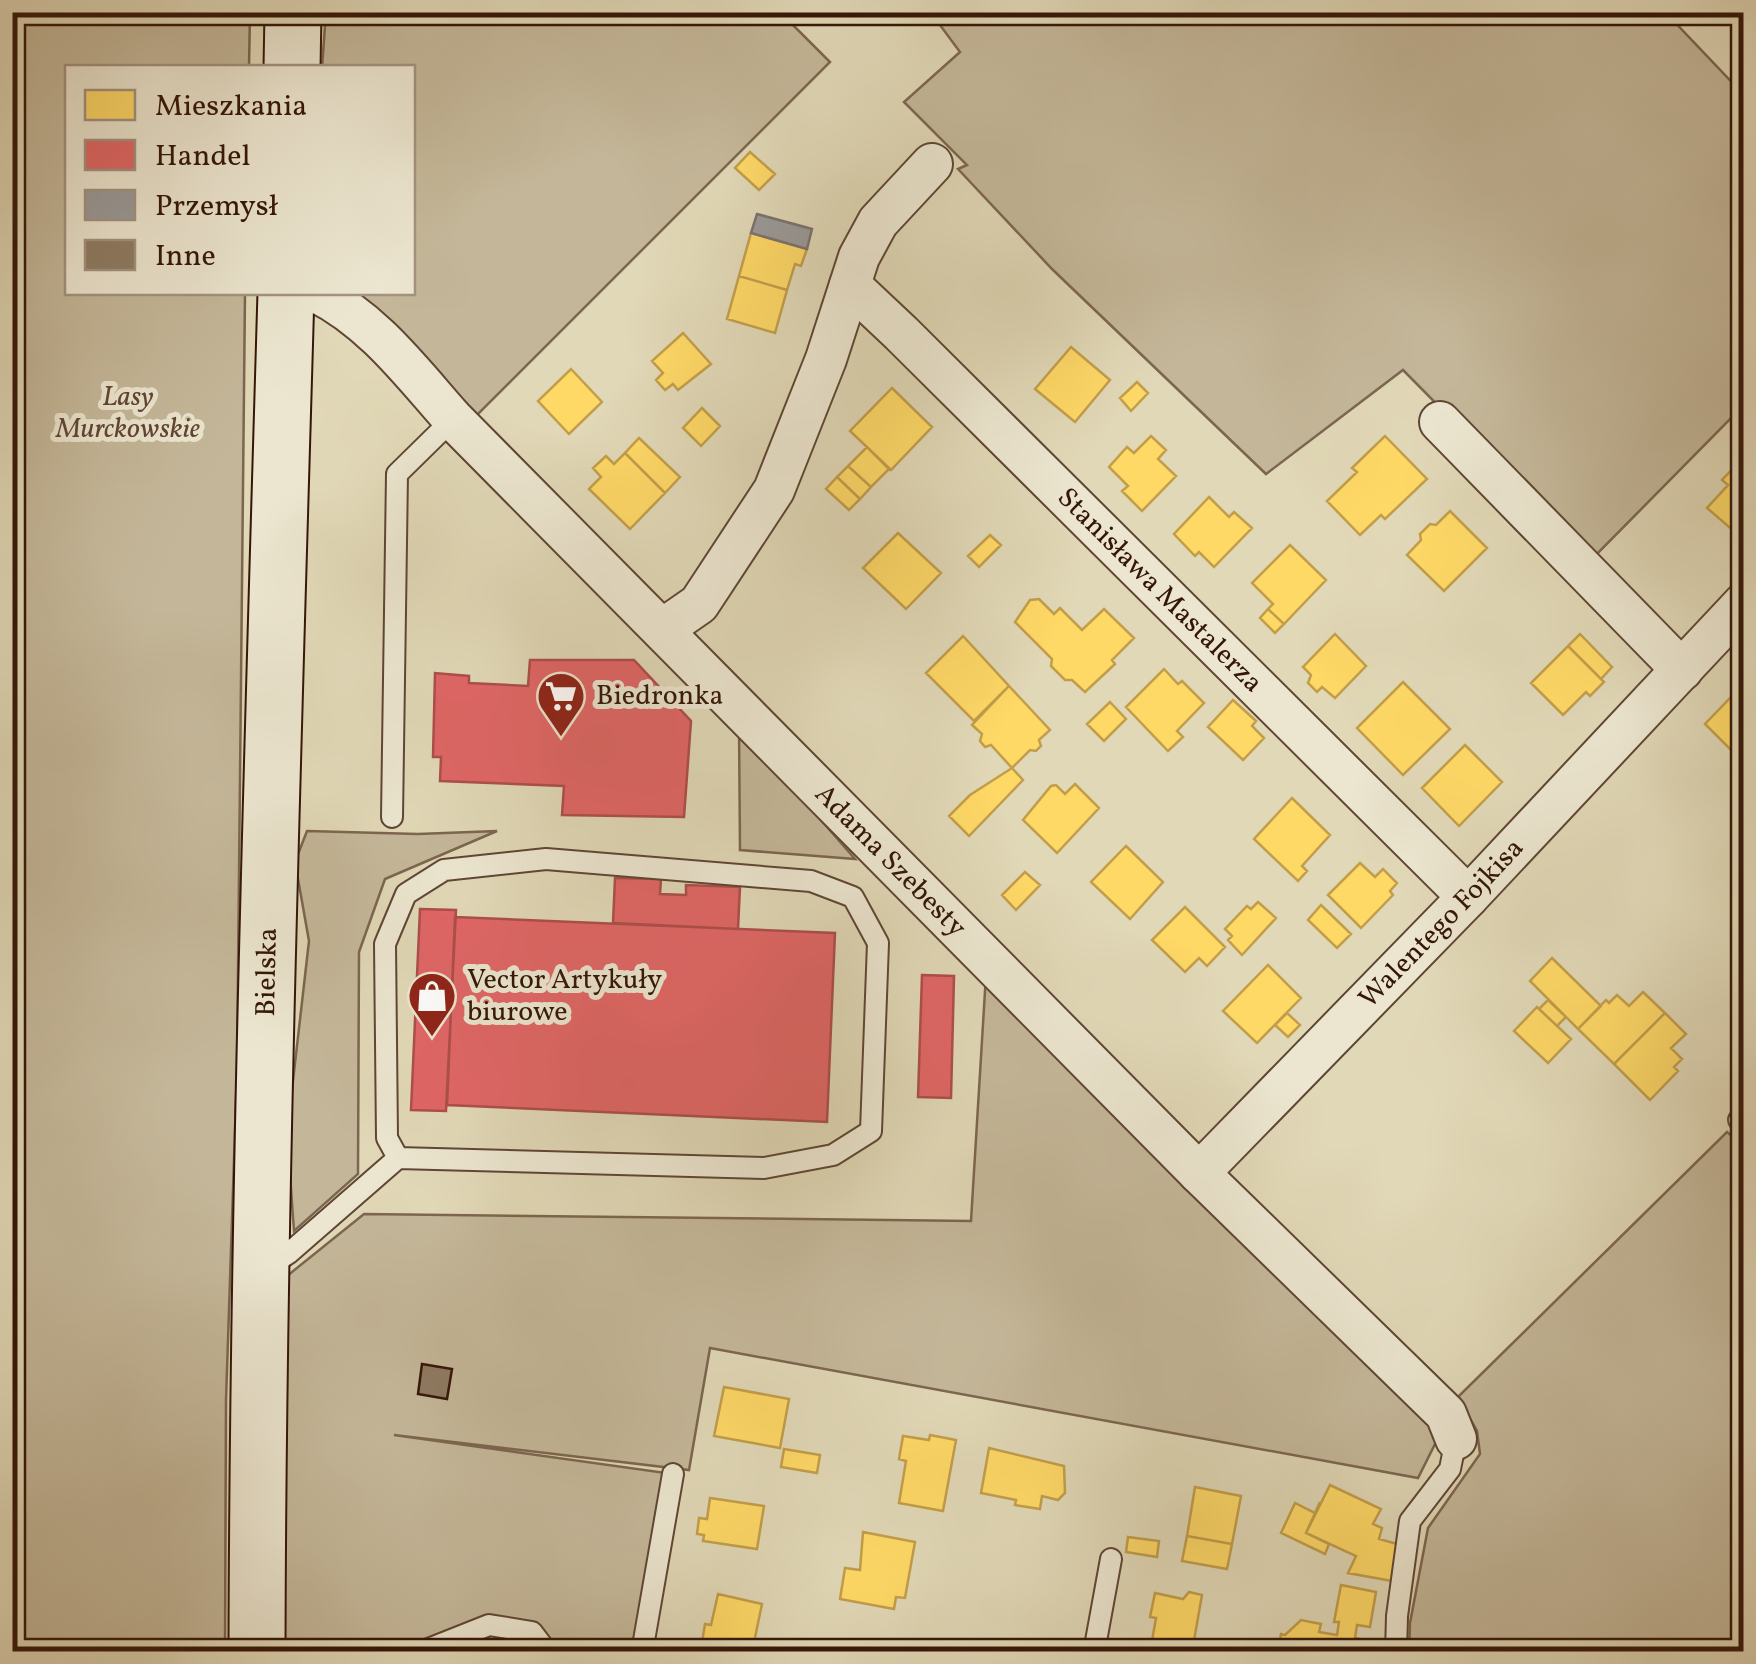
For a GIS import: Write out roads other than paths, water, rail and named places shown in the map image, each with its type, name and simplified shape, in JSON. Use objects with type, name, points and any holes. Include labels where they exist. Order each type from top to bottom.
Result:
[{"type":"street","points":[[292,65],[293,12]]},
{"type":"street","points":[[663,629],[699,604],[774,490],[826,359],[859,256],[878,222],[932,164]]},
{"type":"street","name":"Stanisława Mastalerza","points":[[850,285],[902,332],[1468,897]]},
{"type":"street","name":"Bielska","points":[[257,1652],[262,1270],[286,295]]},
{"type":"street","name":"Adama Szebesty","points":[[322,295],[379,337],[453,419],[1199,1173],[1446,1414],[1456,1439]]},
{"type":"street","points":[[1440,422],[1682,670]]},
{"type":"street","name":"Walentego Fojkisa","points":[[1199,1173],[1468,897],[1744,603]]},
{"type":"lane","points":[[392,817],[396,474],[453,419]]},
{"type":"lane","points":[[262,1270],[290,1253],[398,1158],[764,1168],[832,1156],[871,1131],[878,943],[853,898],[811,880],[546,859],[444,870],[406,894],[385,944],[387,1138],[398,1158]]},
{"type":"lane","points":[[1396,1652],[1410,1521],[1450,1468],[1456,1439]]},
{"type":"lane","points":[[642,1652],[673,1474]]},
{"type":"lane","points":[[1094,1652],[1111,1559]]},
{"type":"lane","points":[[421,1652],[489,1625],[532,1632],[547,1652]]},
{"type":"place","name":"Biedronka","points":[[561,738]]},
{"type":"place","name":"Vector Artykuły biurowe","points":[[432,1038]]},
{"type":"park label","name":"Lasy Murckowskie","points":[[128,413]]}]
